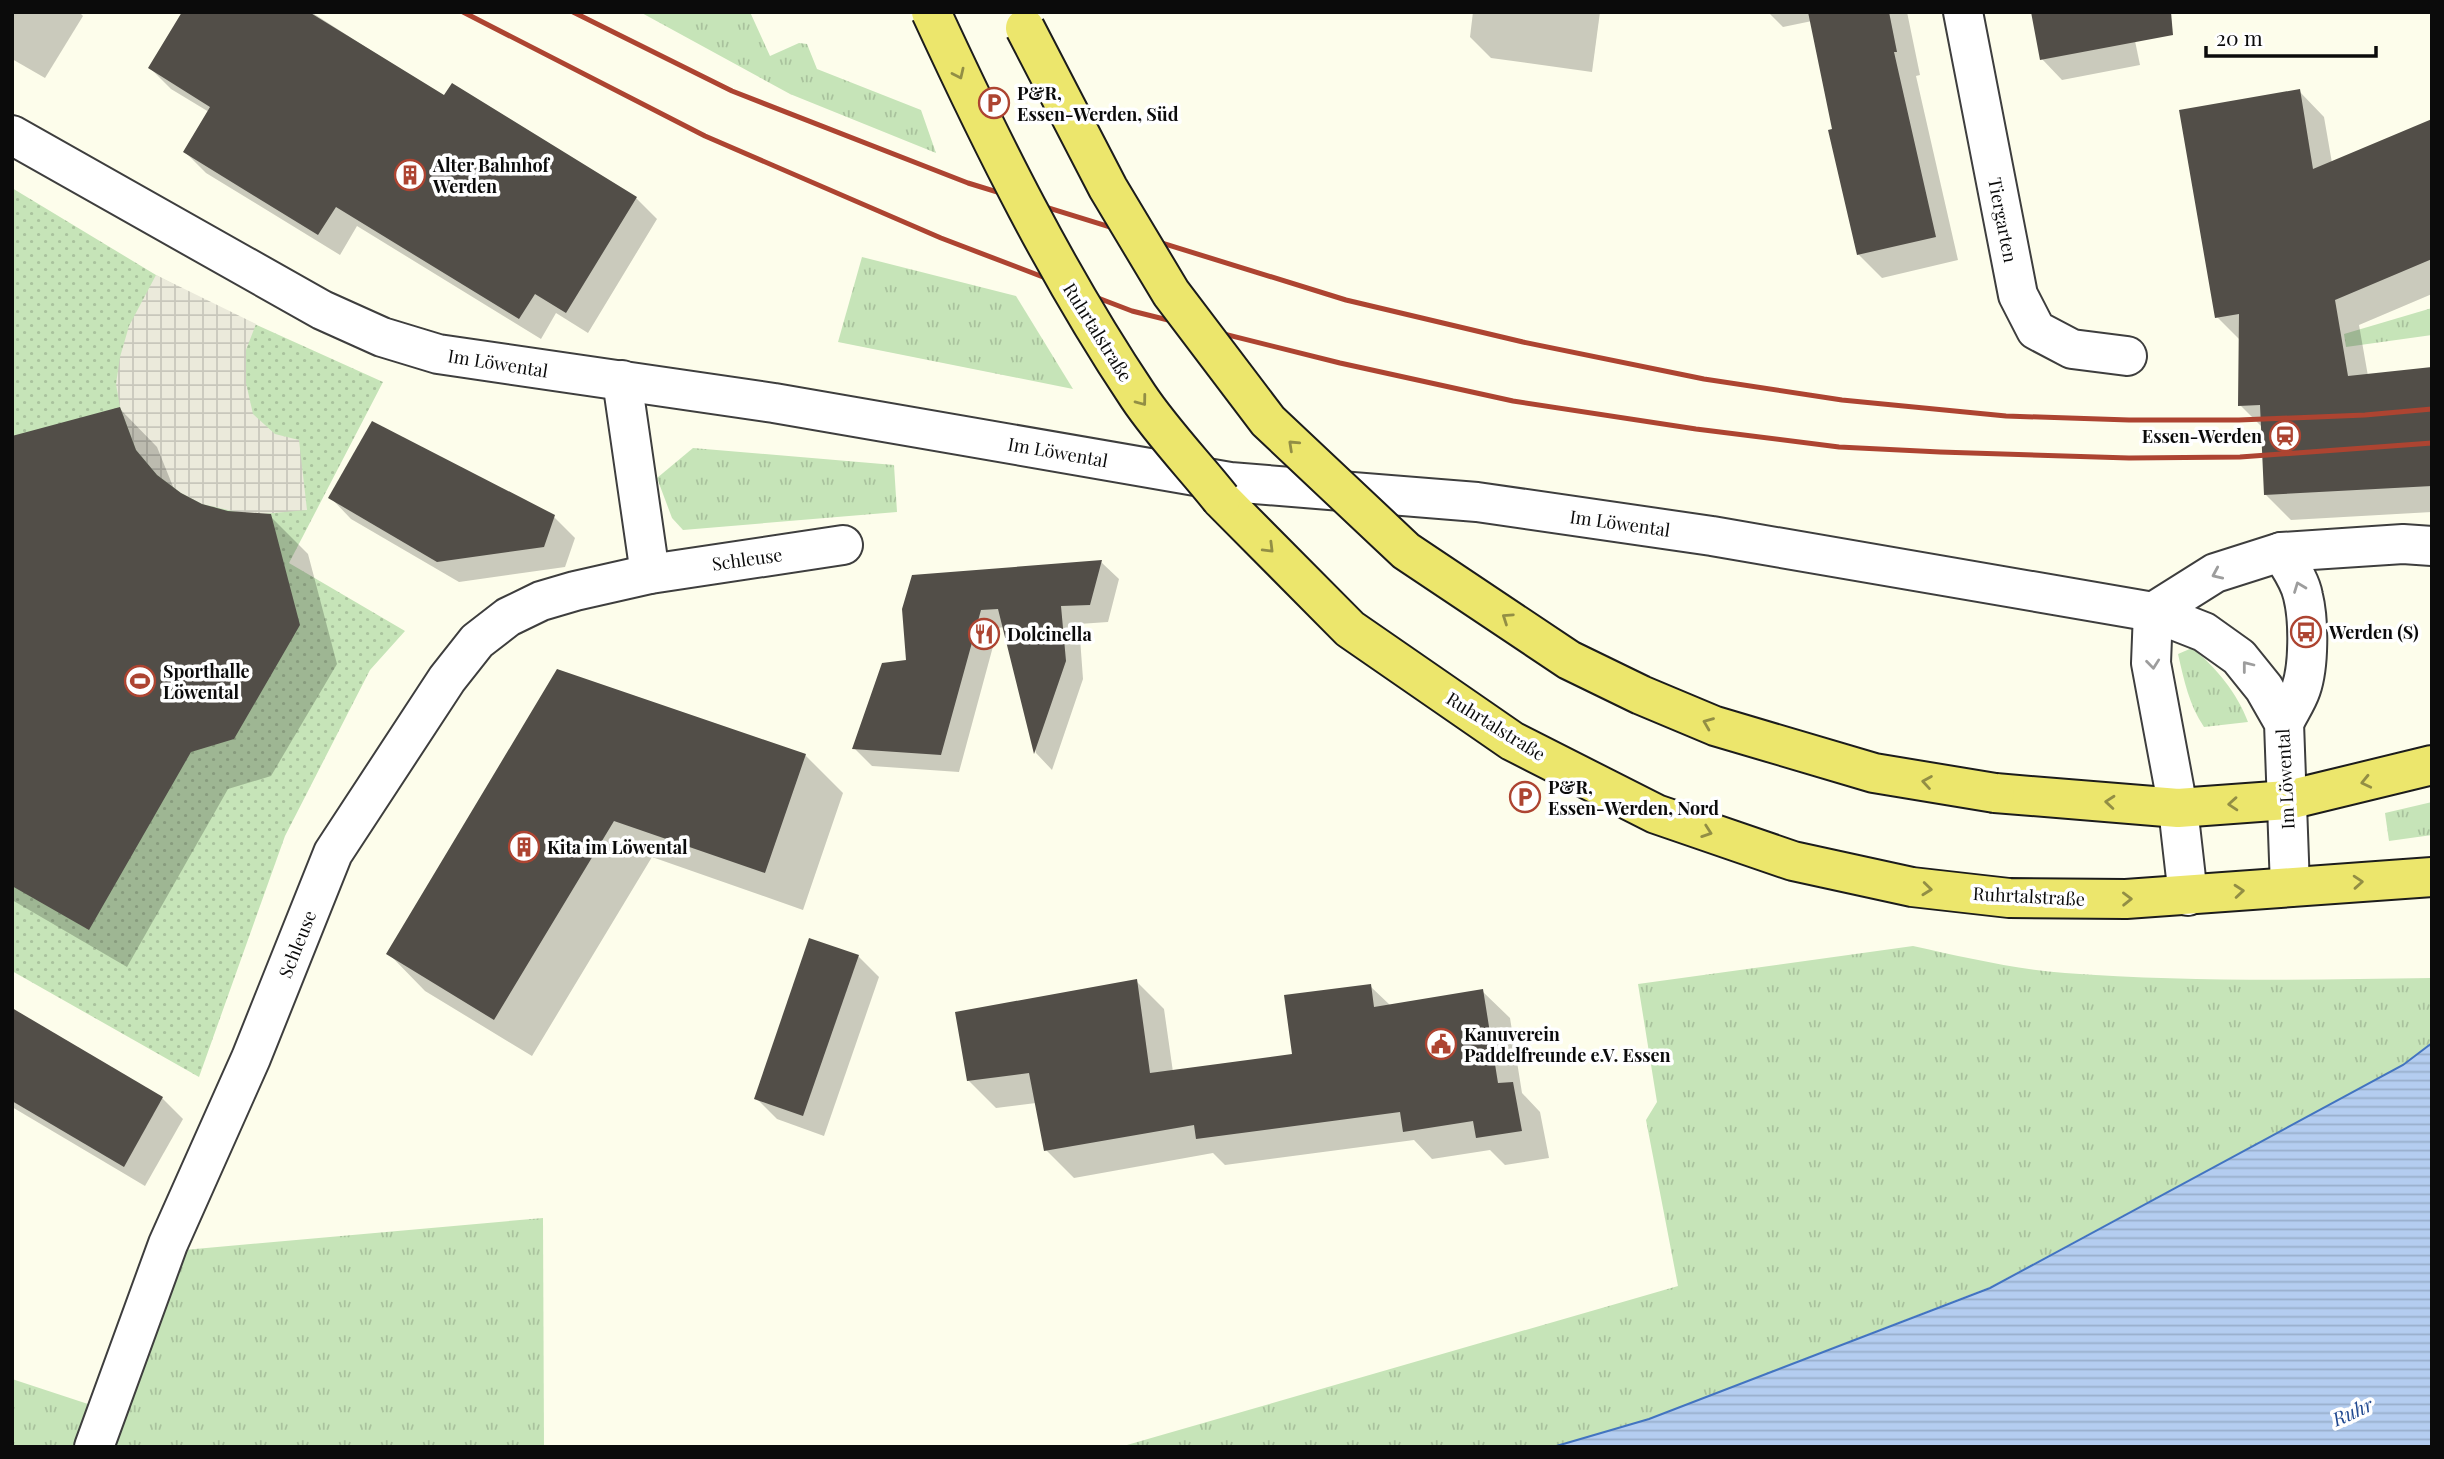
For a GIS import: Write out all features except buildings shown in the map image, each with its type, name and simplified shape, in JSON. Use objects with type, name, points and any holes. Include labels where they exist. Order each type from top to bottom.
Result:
[{"type":"main road","name":"Ruhrtalstraße","points":[[931,12],[970,97],[1055,263],[1139,398],[1221,499],[1350,629],[1512,741],[1656,814],[1793,861],[1912,887],[2009,898],[2126,899],[2432,877]]},
{"type":"main road","points":[[1017,12],[1108,188],[1171,293],[1268,421],[1406,551],[1569,660],[1641,695],[1715,726],[1874,773],[1995,793],[2178,808],[2288,800],[2432,765]]},
{"type":"street","name":"Tiergarten","points":[[1963,12],[2018,295],[2036,330],[2072,349],[2127,356]]},
{"type":"street","name":"Im Löwental","points":[[12,135],[322,310],[382,337],[438,354],[774,403],[1230,482],[1477,502],[1712,536],[2153,612],[2204,632],[2239,657],[2264,688],[2284,723],[2290,887]]},
{"type":"street","points":[[622,380],[650,574]]},
{"type":"street","points":[[2188,896],[2178,808],[2151,663],[2153,612],[2215,573],[2281,552],[2403,544],[2432,546]]},
{"type":"street","name":"Schleuse","points":[[94,1447],[168,1244],[251,1058],[333,853],[447,679],[477,641],[508,617],[541,601],[575,590],[650,574],[843,545]]},
{"type":"street","points":[[2281,552],[2304,597],[2306,632],[2305,673],[2301,690],[2284,723]]},
{"type":"green space","points":[[640,12],[750,12],[770,56],[799,43],[807,44],[817,69],[921,110],[936,153],[790,94]]},
{"type":"green space","points":[[12,188],[156,275],[215,306],[383,382],[289,563],[405,631],[370,670],[285,836],[199,1077],[12,971]]},
{"type":"green space","points":[[862,257],[1016,296],[1073,389],[838,342]]},
{"type":"green space","points":[[2432,308],[2432,335],[2346,347],[2344,334]]},
{"type":"green space","points":[[693,448],[894,465],[897,512],[683,530],[672,518],[657,478]]},
{"type":"green space","points":[[2192,648],[2225,681],[2248,722],[2204,727],[2191,701],[2178,654]]},
{"type":"green space","points":[[2432,802],[2432,835],[2389,841],[2385,813]]},
{"type":"green space","points":[[1913,946],[2027,969],[2111,976],[2248,980],[2432,978],[2432,1043],[2403,1065],[1990,1287],[1649,1419],[1553,1447],[1120,1447],[1678,1286],[1646,1120],[1657,1102],[1638,984]]},
{"type":"green space","points":[[543,1218],[544,1447],[113,1447],[184,1250]]},
{"type":"green space","points":[[12,1379],[88,1404],[73,1447],[12,1447]]},
{"type":"shaded area","points":[[156,275],[256,324],[246,350],[246,383],[253,414],[275,434],[299,440],[307,510],[250,515],[202,504],[181,493],[157,475],[136,450],[120,407],[116,384],[129,326]]},
{"type":"water","name":"Ruhr","points":[[2432,1043],[2432,1447],[1553,1447],[1649,1419],[1990,1288],[2403,1065]]},
{"type":"railway","points":[[463,12],[705,136],[941,238],[1132,311],[1340,363],[1513,401],[1696,429],[1839,447],[1940,452],[2129,458],[2240,457],[2432,443]]},
{"type":"railway","points":[[573,12],[732,91],[968,183],[1346,300],[1523,342],[1704,379],[1842,400],[2006,416],[2239,420],[2365,415],[2432,409]]},
{"type":"place","name":"P&R, Essen-Werden, Süd","points":[[994,103]]},
{"type":"place","name":"Alter Bahnhof Werden","points":[[410,175]]},
{"type":"place","name":"Essen-Werden","points":[[2285,436]]},
{"type":"place","name":"Werden (S)","points":[[2306,632]]},
{"type":"place","name":"Dolcinella","points":[[984,634]]},
{"type":"place","name":"Sporthalle Löwental","points":[[140,681]]},
{"type":"place","name":"P&R, Essen-Werden, Nord","points":[[1525,797]]},
{"type":"place","name":"Kita im Löwental","points":[[524,847]]},
{"type":"place","name":"Kanuverein Paddelfreunde e.V. Essen","points":[[1441,1044]]}]
